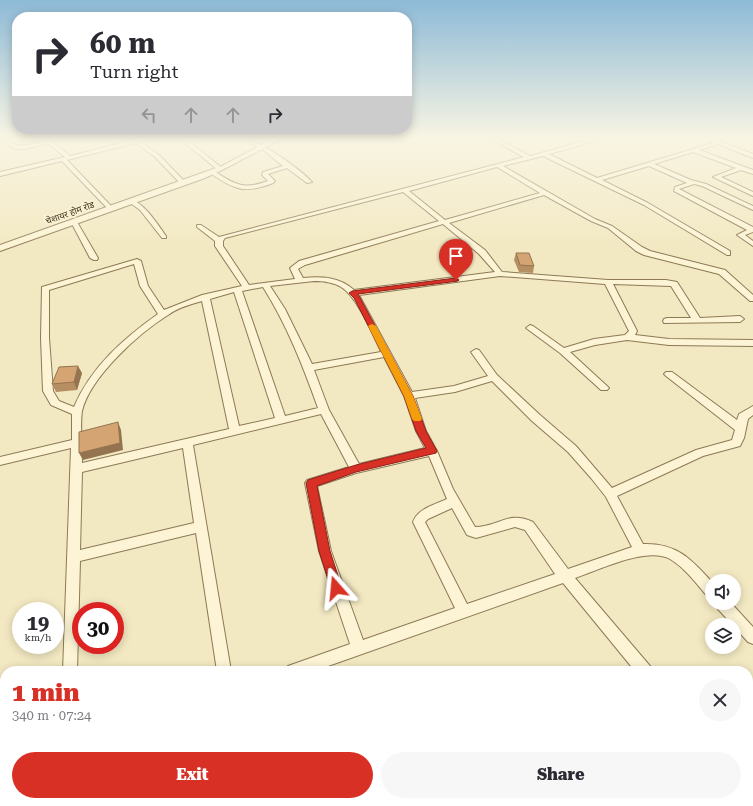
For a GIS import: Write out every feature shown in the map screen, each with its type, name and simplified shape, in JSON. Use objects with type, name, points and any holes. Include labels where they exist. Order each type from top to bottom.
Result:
[{"type":"street","points":[[83,177],[111,209]]},
{"type":"street","points":[[177,177],[183,183]]},
{"type":"street","name":"चेशायर होम रोड","points":[[0,248],[200,177]]},
{"type":"street","points":[[220,177],[239,188],[244,189],[271,182],[272,181],[267,177]]},
{"type":"street","points":[[302,177],[309,182]]},
{"type":"street","points":[[219,240],[232,235],[457,177]]},
{"type":"street","points":[[518,177],[593,220],[610,227],[639,249],[647,253],[722,272],[753,299]]},
{"type":"street","points":[[588,177],[669,217],[727,253]]},
{"type":"street","points":[[595,180],[606,177]]},
{"type":"street","points":[[680,177],[707,186],[753,208]]},
{"type":"street","points":[[717,177],[753,194]]},
{"type":"street","points":[[692,182],[691,184],[675,189],[753,230]]},
{"type":"street","points":[[404,190],[482,252],[500,274]]},
{"type":"street","points":[[300,280],[294,268],[298,264],[545,192]]},
{"type":"street","points":[[131,201],[142,209],[164,237]]},
{"type":"street","points":[[74,222],[94,258]]},
{"type":"street","points":[[199,226],[219,240]]},
{"type":"street","points":[[753,230],[740,235],[753,244]]},
{"type":"street","points":[[219,240],[219,246],[242,288],[281,420]]},
{"type":"street","points":[[77,412],[55,403],[48,391],[45,338],[45,289],[138,261],[144,286],[163,314]]},
{"type":"street","points":[[352,293],[500,274],[608,282],[666,282],[672,284],[697,320]]},
{"type":"street","points":[[70,666],[77,412],[86,390],[103,368],[132,337],[163,314],[178,306],[242,288],[300,280],[325,279],[344,285],[357,297],[409,396],[421,431],[432,451],[454,501],[473,532],[482,532],[515,522],[521,522],[529,526],[564,575],[641,666]]},
{"type":"street","points":[[608,282],[633,330],[632,334],[627,337]]},
{"type":"street","points":[[265,284],[281,309],[309,368],[324,410],[356,469]]},
{"type":"street","points":[[205,298],[235,430]]},
{"type":"street","points":[[667,321],[740,319]]},
{"type":"street","points":[[530,328],[563,350],[604,388]]},
{"type":"street","points":[[563,350],[594,342],[627,337],[669,342],[753,343]]},
{"type":"street","points":[[476,352],[494,377],[536,418],[572,449],[610,494],[640,550]]},
{"type":"street","points":[[309,368],[387,354]]},
{"type":"street","points":[[669,374],[740,428]]},
{"type":"street","points":[[409,396],[455,389],[494,377]]},
{"type":"street","points":[[76,469],[324,410]]},
{"type":"street","points":[[610,494],[700,453],[736,443],[739,438],[743,417],[753,410]]},
{"type":"street","points":[[188,442],[223,666]]},
{"type":"street","points":[[0,461],[77,443]]},
{"type":"street","points":[[359,648],[336,588],[325,551],[311,483],[356,469],[432,451]]},
{"type":"street","points":[[454,501],[424,515],[420,519],[420,522],[463,611]]},
{"type":"street","points":[[74,557],[201,527]]},
{"type":"street","points":[[307,666],[564,575],[640,550],[654,548],[674,554],[685,563],[705,584]]},
{"type":"street","points":[[728,610],[753,637]]},
{"type":"building","points":[[516,253],[529,253],[534,266],[520,265]]},
{"type":"building","points":[[78,366],[74,382],[52,384],[59,367]]},
{"type":"building","points":[[118,422],[120,443],[79,453],[79,432]]},
{"type":"slow traffic","points":[[372,326],[409,396],[417,419]]},
{"type":"route","points":[[336,588],[325,551],[311,483],[356,469],[432,451],[421,431],[409,396],[357,297],[352,293],[456,280]]}]
